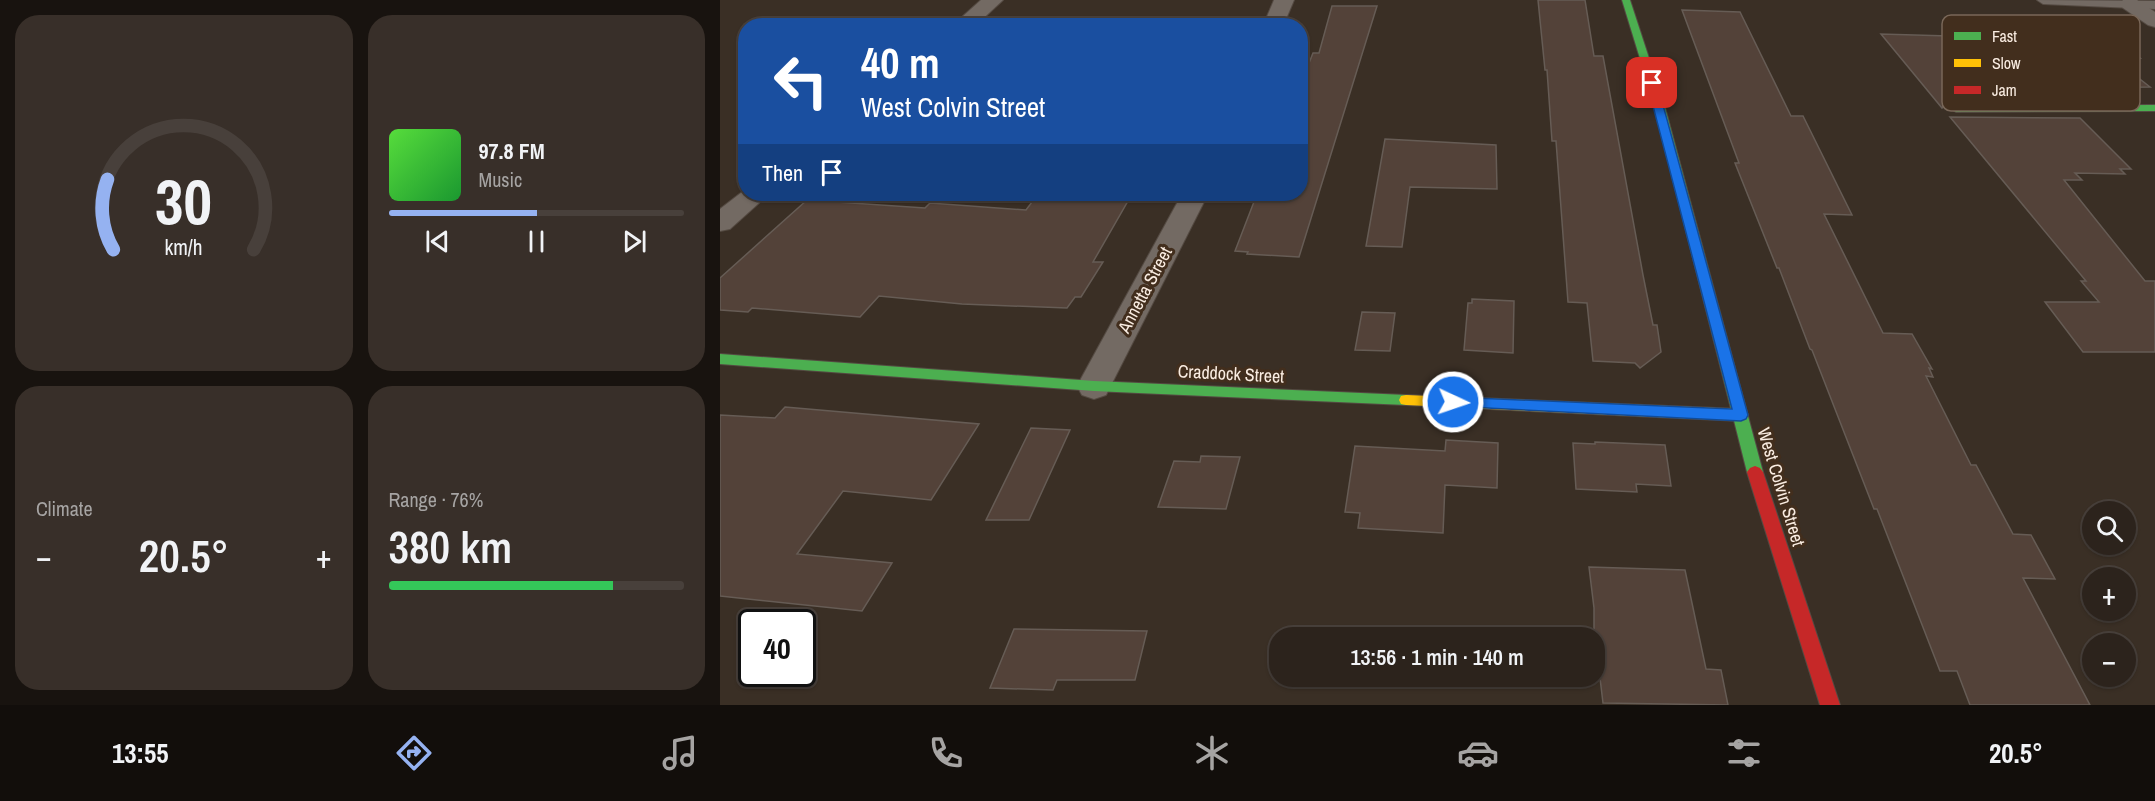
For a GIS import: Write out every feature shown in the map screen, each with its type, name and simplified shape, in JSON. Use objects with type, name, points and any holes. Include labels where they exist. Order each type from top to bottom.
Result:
[{"type":"street","points":[[972,18],[993,0]]},
{"type":"street","points":[[1276,18],[1284,0]]},
{"type":"street","name":"West Colvin Street","points":[[1626,0],[1659,104],[1758,482],[1830,705]]},
{"type":"street","points":[[2130,4],[2155,21]]},
{"type":"street","points":[[2140,108],[2155,108]]},
{"type":"street","points":[[720,223],[747,201]]},
{"type":"street","name":"Annetta Street","points":[[1094,386],[1191,201]]},
{"type":"street","name":"Craddock Street","points":[[720,359],[1094,386],[1741,415]]},
{"type":"lane","points":[[2043,0],[2155,5]]},
{"type":"building","points":[[1538,0],[1585,0],[1594,56],[1603,56],[1643,275],[1653,325],[1657,325],[1661,352],[1640,368],[1635,363],[1593,361],[1587,303],[1568,302],[1556,141],[1552,141],[1547,70],[1545,70]]},
{"type":"building","points":[[1332,6],[1377,6],[1299,257],[1247,254],[1248,252],[1235,251],[1254,201],[1308,201],[1308,66],[1313,53],[1319,53]]},
{"type":"building","points":[[1682,10],[1740,12],[1791,116],[1803,116],[1852,215],[1824,214],[1883,333],[1912,334],[1932,369],[1929,368],[1933,377],[1926,376],[1971,465],[1976,465],[2013,534],[2031,535],[2055,579],[2023,578],[2090,705],[1970,705],[1957,671],[1940,671],[1877,509],[1874,509],[1735,163],[1739,163]]},
{"type":"building","points":[[1881,34],[1942,36],[1942,108]]},
{"type":"building","points":[[2140,79],[2150,87],[2140,87]]},
{"type":"building","points":[[1950,117],[2080,118],[2131,169],[2120,169],[2125,174],[2075,173],[2082,180],[2064,180],[2145,281],[2155,281],[2155,352],[2083,352],[2045,302],[2099,302],[2081,281],[2086,281]]},
{"type":"building","points":[[1385,139],[1496,145],[1497,189],[1410,187],[1402,247],[1366,246]]},
{"type":"building","points":[[806,201],[925,208],[930,203],[1026,210],[1033,201],[1128,201],[1093,262],[1103,262],[1081,297],[1075,297],[1067,308],[962,304],[879,296],[860,317],[752,308],[748,312],[720,310],[720,278]]},
{"type":"building","points":[[1472,299],[1514,301],[1513,353],[1464,350],[1468,303],[1472,303]]},
{"type":"building","points":[[1362,312],[1395,313],[1390,351],[1355,350]]},
{"type":"building","points":[[785,407],[979,424],[931,500],[843,491],[797,554],[892,563],[862,611],[720,596],[720,415],[775,418]]},
{"type":"building","points":[[1031,428],[1070,430],[1029,520],[986,520]]},
{"type":"building","points":[[1446,440],[1498,443],[1497,488],[1445,485],[1443,533],[1358,528],[1360,513],[1345,512],[1355,446],[1445,451]]},
{"type":"building","points":[[1595,442],[1665,445],[1671,486],[1636,484],[1637,492],[1576,489],[1573,443],[1595,444]]},
{"type":"building","points":[[1201,456],[1240,457],[1226,509],[1158,507],[1174,461],[1200,462]]},
{"type":"building","points":[[1589,567],[1685,570],[1706,669],[1721,670],[1728,705],[1603,703],[1601,687],[1605,687],[1605,627],[1594,627]]},
{"type":"building","points":[[1014,629],[1147,631],[1135,680],[1057,680],[1053,690],[990,688]]},
{"type":"traffic: fast","points":[[1626,0],[1659,104],[1755,472]]},
{"type":"traffic: fast","points":[[2140,108],[2155,108]]},
{"type":"traffic: fast","points":[[720,359],[1094,386],[1406,400]]},
{"type":"traffic: slow","points":[[1406,400],[1741,415]]},
{"type":"traffic: jam","points":[[1755,472],[1830,705]]},
{"type":"route","points":[[1453,402],[1741,415],[1652,83]]}]
